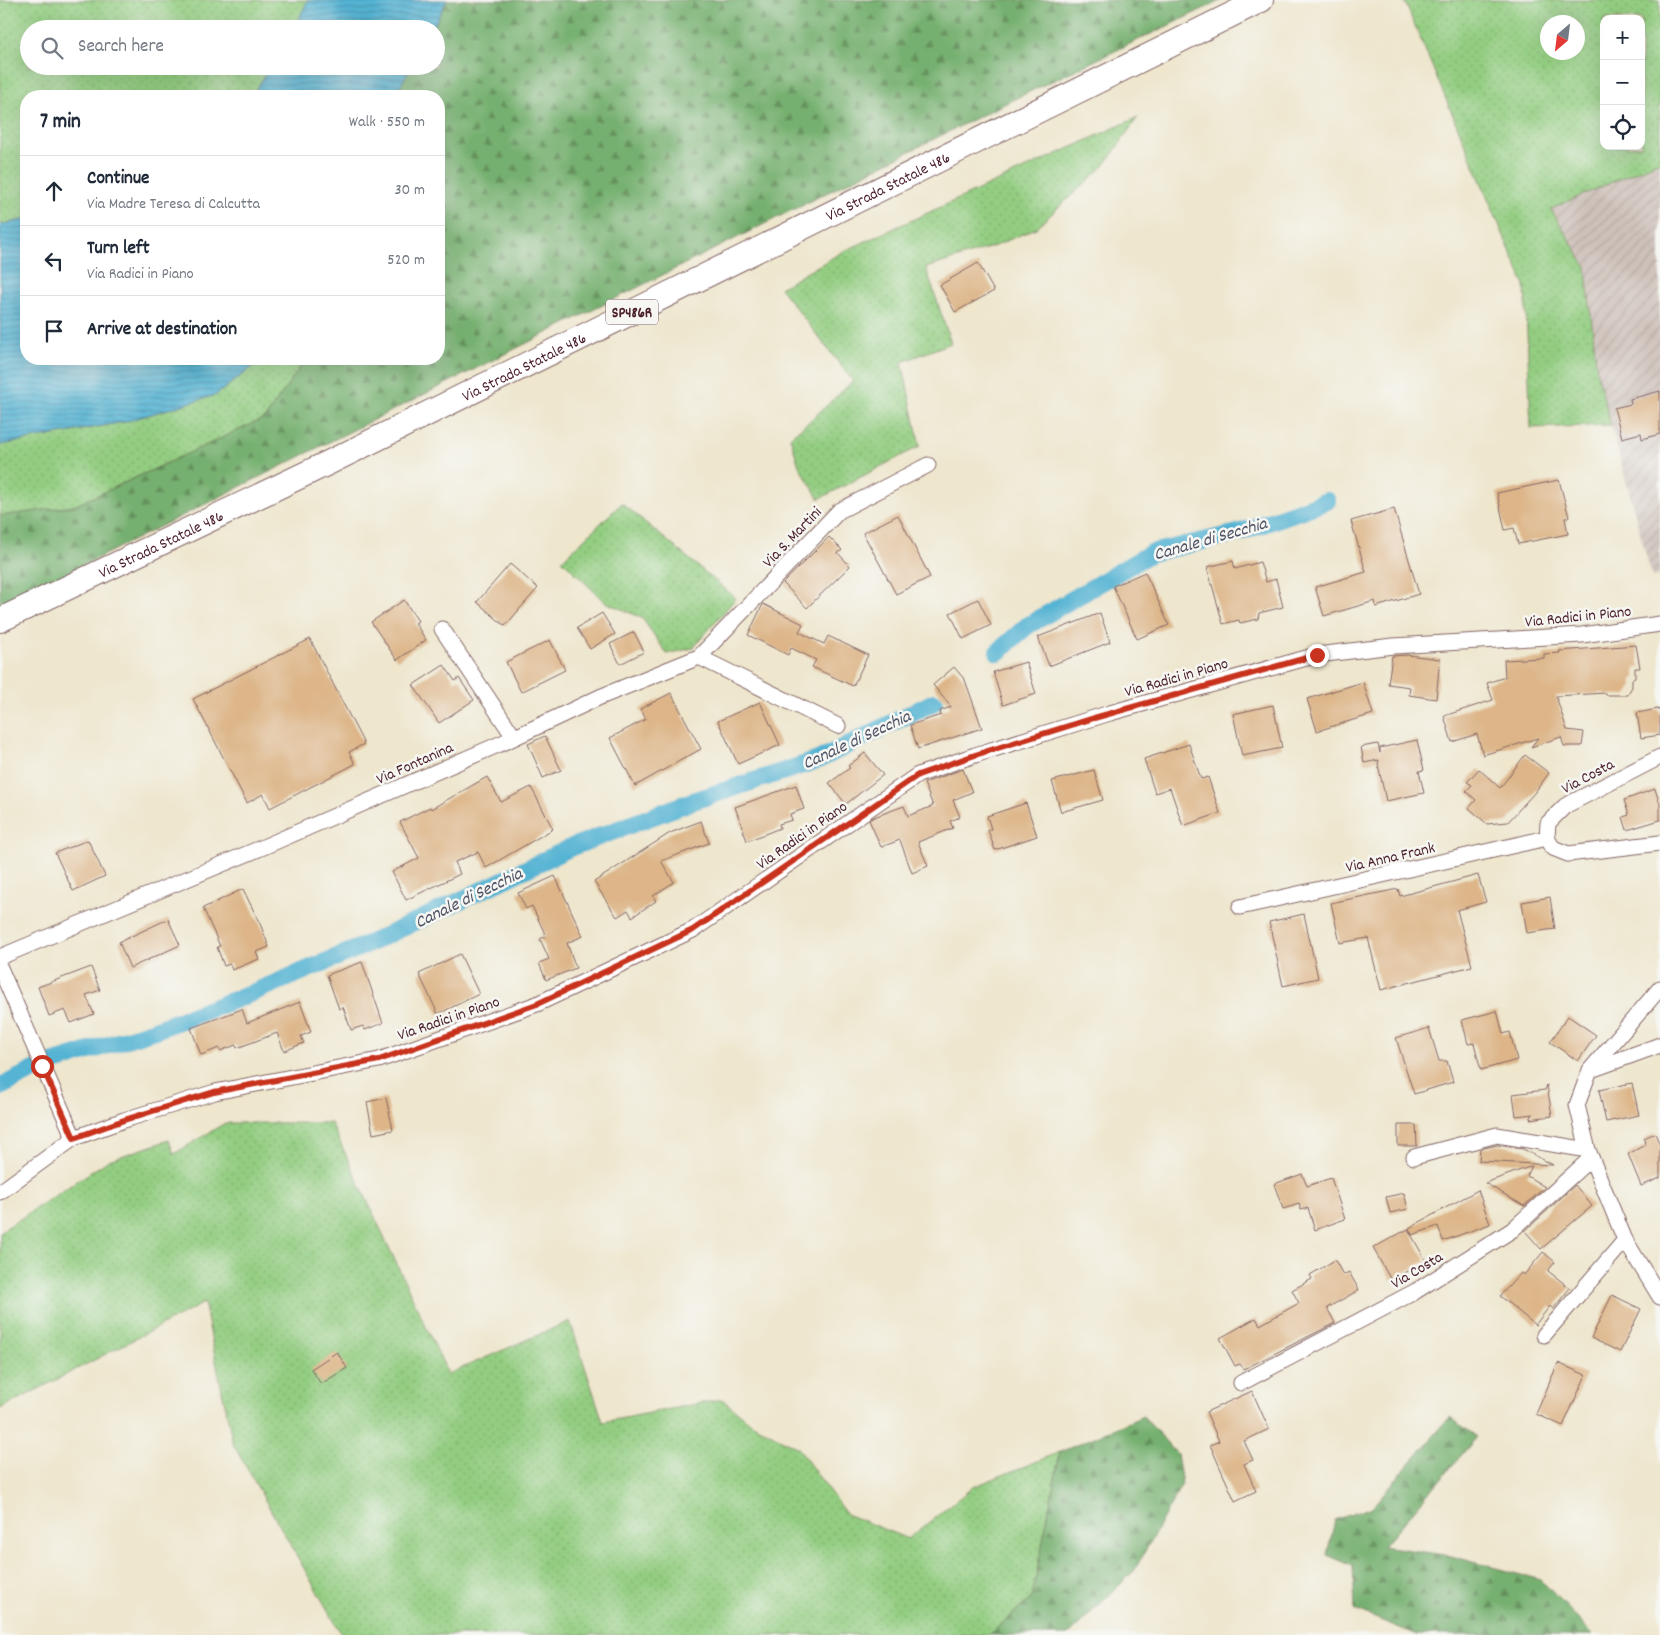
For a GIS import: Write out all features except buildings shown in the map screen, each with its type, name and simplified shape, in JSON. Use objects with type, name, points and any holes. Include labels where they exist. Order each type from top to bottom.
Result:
[{"type":"main road","name":"Via Strada Statale 486","points":[[0,620],[330,462],[1261,0]]},
{"type":"street","name":"Via S. Martini","points":[[699,657],[839,511],[928,465]]},
{"type":"street","name":"Via Radici in Piano","points":[[0,1192],[74,1138],[124,1120],[214,1092],[379,1060],[537,1004],[693,930],[918,775],[975,755],[1102,716],[1317,655],[1393,646],[1582,635],[1660,624]]},
{"type":"street","points":[[442,629],[514,737]]},
{"type":"street","points":[[699,657],[838,726]]},
{"type":"street","name":"Via Fontanina","points":[[0,957],[262,848],[600,697],[699,657]]},
{"type":"street","name":"Via Costa","points":[[1547,838],[1548,823],[1565,806],[1660,757]]},
{"type":"street","points":[[1547,838],[1553,848],[1568,854],[1660,843]]},
{"type":"street","name":"Via Anna Frank","points":[[1240,907],[1547,838]]},
{"type":"street","points":[[0,968],[74,1138]]},
{"type":"street","points":[[1660,988],[1590,1070],[1577,1105],[1590,1154],[1625,1240],[1638,1258],[1660,1297]]},
{"type":"street","points":[[1590,1070],[1660,1044]]},
{"type":"street","points":[[1414,1157],[1497,1134],[1590,1154]]},
{"type":"street","name":"Via Costa","points":[[1241,1383],[1416,1291],[1512,1230],[1590,1154]]},
{"type":"street","points":[[1544,1335],[1625,1240]]},
{"type":"shaded area","points":[[1660,161],[1660,575],[1652,577],[1597,373],[1586,267],[1551,208]]},
{"type":"green space","points":[[0,0],[308,0],[298,20],[20,20],[20,75],[265,75],[256,90],[20,90],[20,220],[0,225]]},
{"type":"green space","points":[[447,0],[1222,0],[1010,101],[0,607],[0,516],[74,506],[265,418],[302,365],[445,365],[445,90],[398,90],[406,75],[445,75],[445,20],[437,20]]},
{"type":"green space","points":[[1404,0],[1660,0],[1660,161],[1551,209],[1586,267],[1597,373],[1611,425],[1531,428],[1525,286]]},
{"type":"green space","points":[[1138,117],[1105,165],[1036,228],[995,246],[926,268],[951,343],[902,362],[920,446],[819,499],[799,466],[790,437],[853,381],[780,288],[842,252]]},
{"type":"green space","points":[[255,365],[302,365],[265,418],[74,506],[0,516],[0,445],[124,422],[215,395]]},
{"type":"green space","points":[[622,503],[736,598],[693,648],[667,654],[642,618],[605,602],[562,560]]},
{"type":"green space","points":[[225,1123],[331,1123],[448,1374],[570,1321],[603,1422],[722,1399],[751,1423],[798,1448],[846,1514],[908,1539],[973,1487],[1060,1452],[1032,1598],[989,1635],[342,1635],[233,1444],[204,1303],[0,1409],[0,1232],[109,1160],[169,1140],[174,1154]]},
{"type":"green space","points":[[1143,1416],[1177,1454],[1182,1484],[1134,1571],[1068,1635],[989,1635],[1032,1598],[1060,1452]]},
{"type":"green space","points":[[1450,1417],[1477,1437],[1383,1546],[1451,1556],[1541,1580],[1593,1635],[1417,1635],[1355,1610],[1353,1566],[1327,1555],[1335,1520],[1372,1507]]},
{"type":"water","points":[[308,0],[447,0],[437,20],[298,20]]},
{"type":"water","points":[[265,75],[406,75],[398,90],[256,90]]},
{"type":"water","points":[[20,220],[20,365],[255,365],[216,395],[124,422],[0,445],[0,225]]},
{"type":"waterway","name":"Canale di Secchia","points":[[998,652],[1027,626],[1151,553],[1238,533],[1327,501]]},
{"type":"waterway","name":"Canale di Secchia","points":[[0,1087],[42,1066],[155,1030],[247,995],[375,941],[572,847],[690,802],[818,760],[934,702]]},
{"type":"route","points":[[42,1066],[74,1138],[214,1092],[379,1060],[537,1004],[693,930],[918,775],[1094,718],[1317,655]]}]
